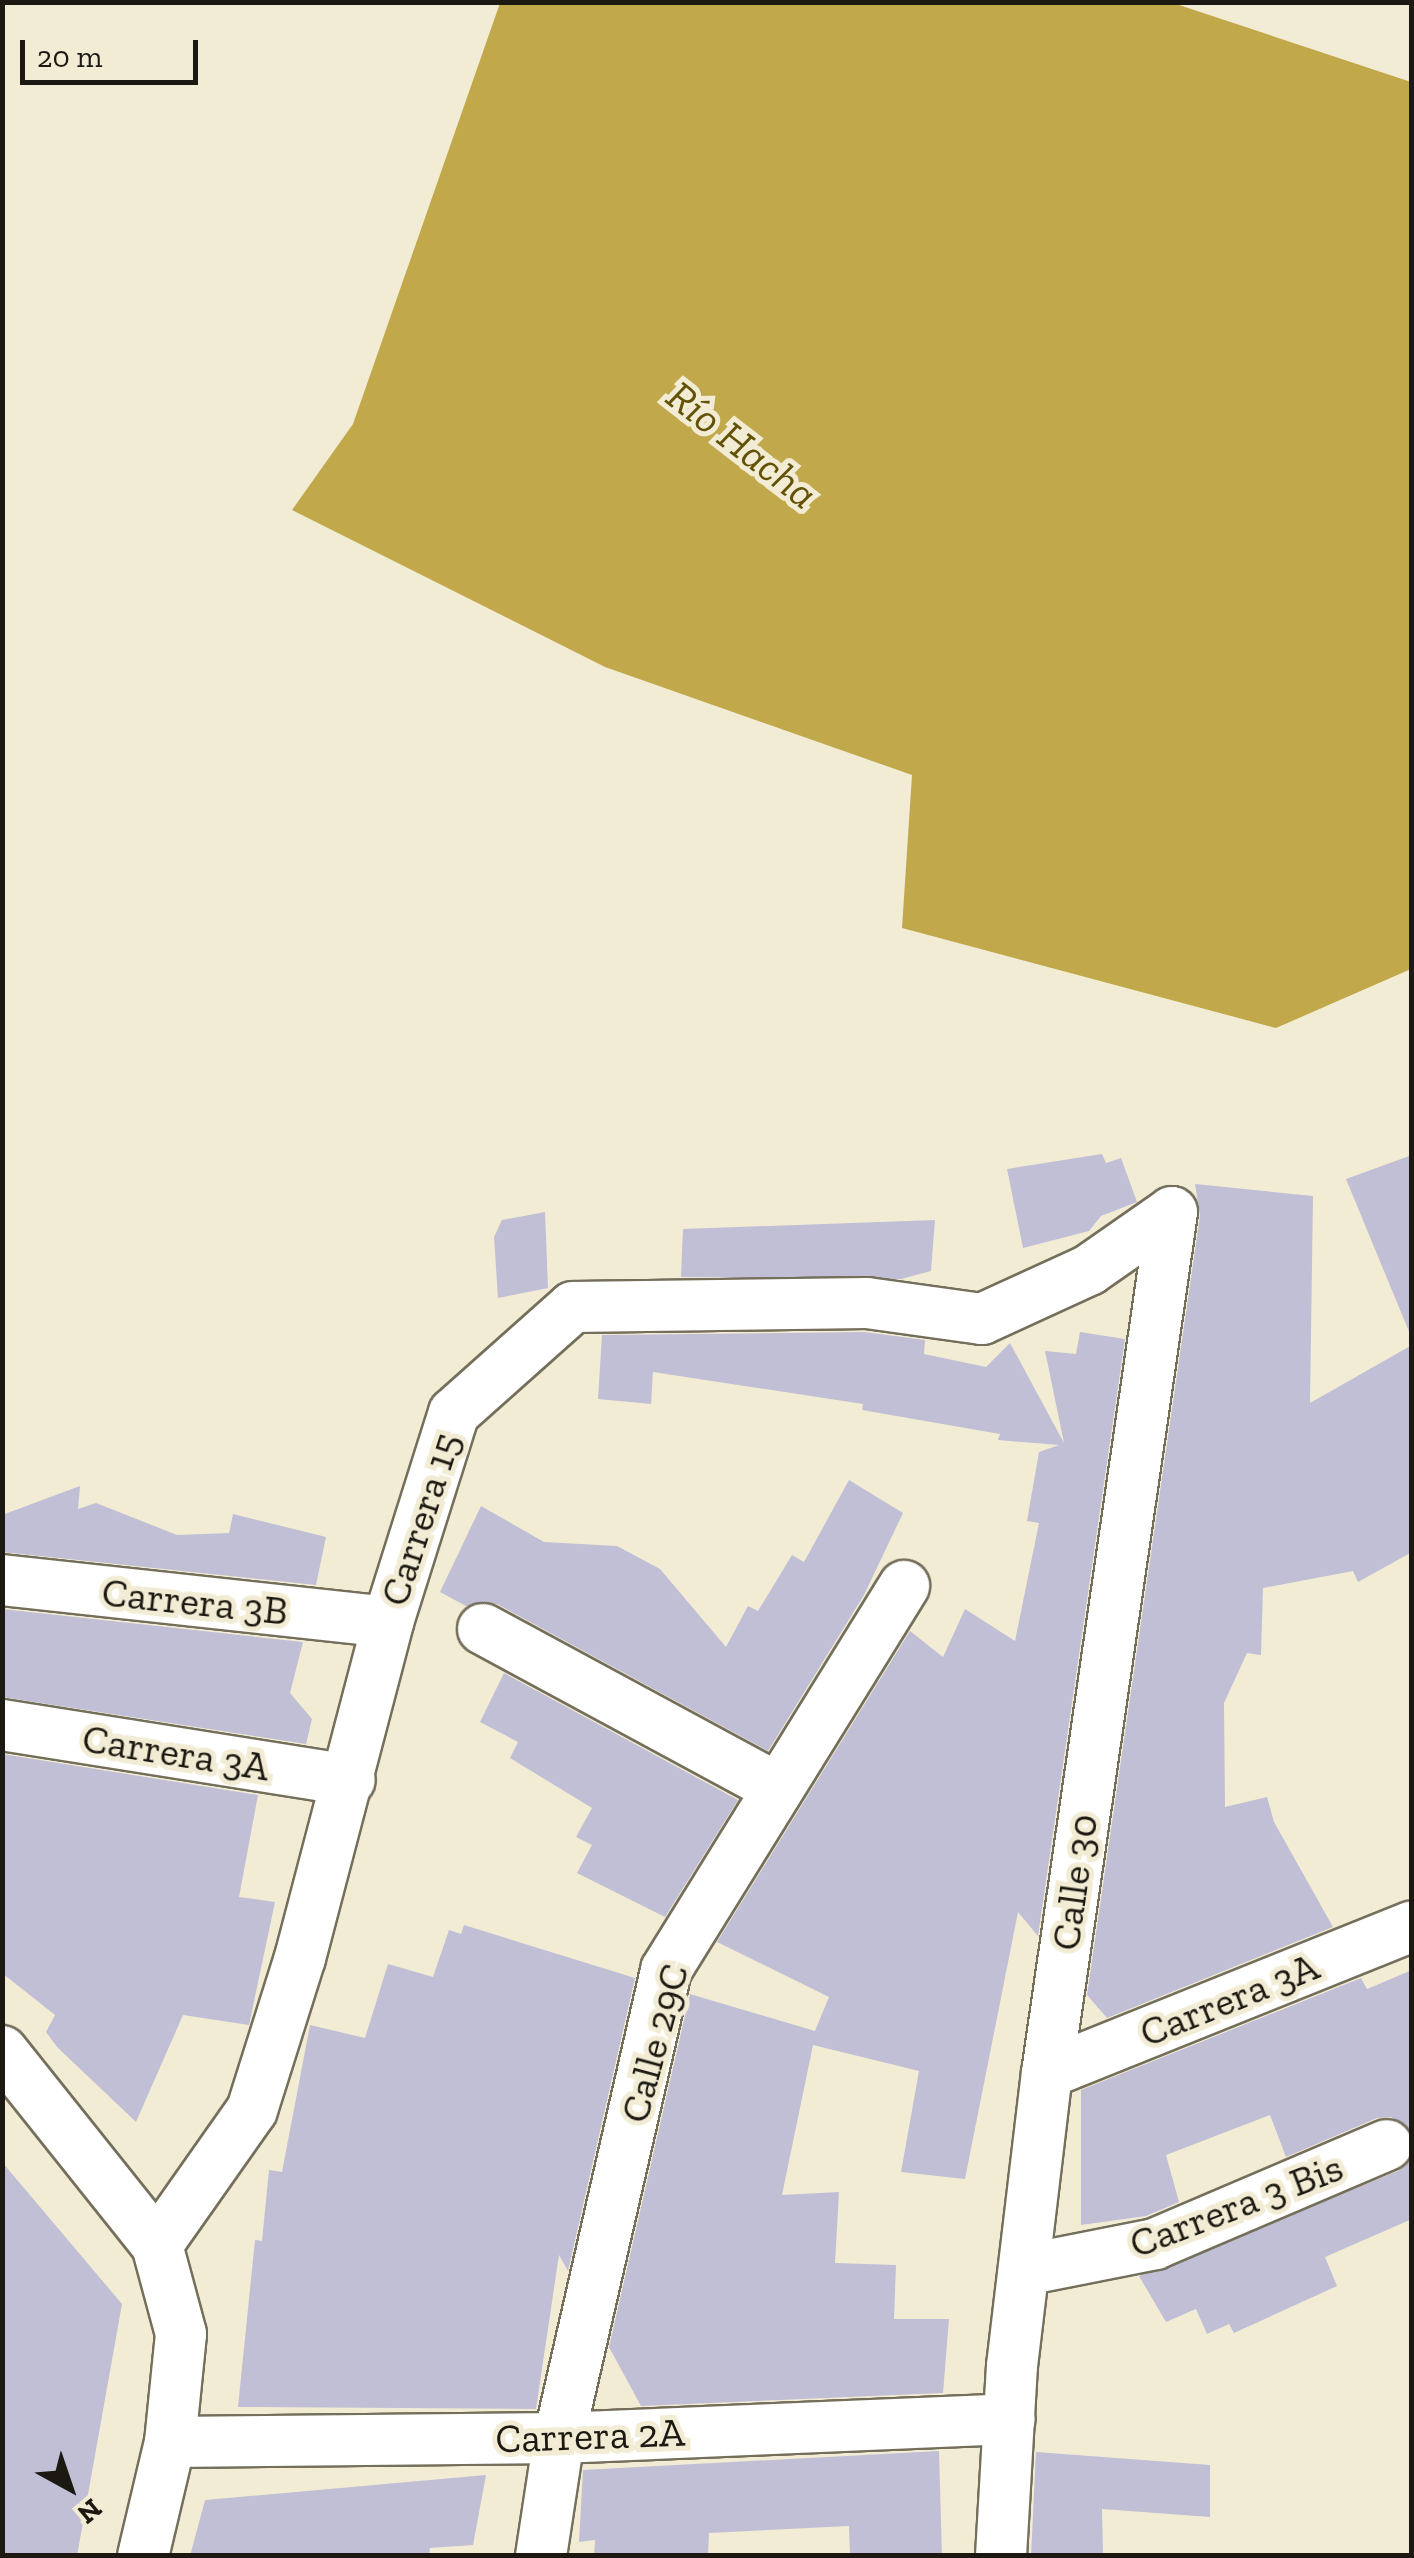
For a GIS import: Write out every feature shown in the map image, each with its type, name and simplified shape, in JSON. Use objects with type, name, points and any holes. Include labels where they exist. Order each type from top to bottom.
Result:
[{"type":"street","name":"Carrera 15","points":[[156,2245],[252,2110],[350,1780],[388,1622],[454,1413],[574,1306],[867,1303],[982,1319],[1088,1270],[1172,1212]]},
{"type":"street","name":"Calle 30","points":[[1002,2556],[1010,2418],[1047,2072],[1172,1212]]},
{"type":"street","name":"Carrera 3B","points":[[2,1580],[388,1622]]},
{"type":"street","name":"Calle 29C","points":[[541,2556],[559,2438],[666,1970],[774,1787],[904,1586]]},
{"type":"street","points":[[483,1629],[774,1787]]},
{"type":"street","name":"Carrera 3A","points":[[2,1725],[350,1780]]},
{"type":"street","name":"Carrera 3A","points":[[1047,2072],[1412,1926]]},
{"type":"street","points":[[2,2051],[156,2245],[181,2334],[170,2442],[144,2556]]},
{"type":"street","name":"Carrera 3 Bis","points":[[1024,2270],[1154,2244],[1387,2146]]},
{"type":"street","name":"Carrera 2A","points":[[170,2442],[559,2438],[1010,2418]]},
{"type":"water","name":"Río Hacha","points":[[500,3],[1173,3],[1411,82],[1411,969],[1276,1028],[902,928],[912,775],[605,667],[292,510],[353,424]]},
{"type":"building","points":[[1102,1154],[1106,1163],[1121,1158],[1137,1202],[1101,1216],[1089,1231],[1023,1248],[1007,1169]]},
{"type":"building","points":[[1412,1155],[1412,1333],[1410,1334],[1346,1179]]},
{"type":"building","points":[[1195,1184],[1313,1196],[1310,1403],[1412,1345],[1412,1552],[1358,1582],[1353,1571],[1263,1588],[1261,1655],[1247,1653],[1224,1703],[1225,1807],[1267,1797],[1274,1822],[1333,1927],[1107,2018],[1087,1995],[1200,1216]]},
{"type":"building","points":[[545,1212],[548,1288],[498,1298],[494,1237],[502,1220]]},
{"type":"building","points":[[935,1220],[931,1271],[901,1279],[681,1277],[683,1229]]},
{"type":"building","points":[[865,1332],[925,1340],[924,1354],[986,1367],[1010,1343],[1064,1443],[1045,1351],[1076,1354],[1080,1332],[1125,1339],[1038,1936],[1018,1912],[965,2179],[901,2172],[919,2071],[813,2045],[782,2195],[839,2192],[835,2263],[896,2265],[894,2319],[949,2319],[943,2393],[641,2406],[609,2347],[690,1994],[815,2031],[829,1997],[717,1942],[910,1631],[943,1657],[965,1609],[1015,1641],[1039,1523],[1027,1521],[1039,1452],[1059,1445],[998,1440],[1000,1434],[862,1410],[863,1404],[653,1372],[651,1404],[598,1399],[602,1335]]},
{"type":"building","points":[[849,1480],[903,1513],[864,1595],[768,1751],[497,1604],[466,1606],[440,1592],[481,1506],[544,1542],[617,1546],[660,1569],[726,1647],[748,1606],[758,1611],[792,1555],[804,1562]]},
{"type":"building","points":[[80,1486],[78,1509],[96,1503],[177,1535],[229,1533],[233,1514],[326,1537],[316,1585],[2,1552],[2,1515]]},
{"type":"building","points":[[2,1609],[303,1642],[290,1693],[312,1719],[306,1744],[2,1697]]},
{"type":"building","points":[[504,1673],[738,1800],[665,1917],[577,1873],[592,1845],[576,1837],[592,1808],[510,1758],[518,1742],[480,1722]]},
{"type":"building","points":[[2,1754],[258,1795],[239,1897],[275,1902],[249,2025],[183,2015],[136,2122],[57,2047],[46,2032],[55,2015],[2,1973]]},
{"type":"building","points":[[464,1925],[635,1978],[568,2271],[559,2255],[536,2409],[238,2407],[255,2240],[262,2241],[269,2170],[282,2172],[310,2025],[365,2038],[388,1964],[433,1977],[449,1930],[461,1934]]},
{"type":"building","points":[[1412,1970],[1412,2131],[1391,2117],[1377,2118],[1286,2157],[1270,2115],[1166,2155],[1179,2202],[1146,2216],[1081,2225],[1081,2090],[1361,1978],[1367,1989]]},
{"type":"building","points":[[1412,2159],[1412,2219],[1325,2257],[1337,2286],[1234,2333],[1229,2324],[1207,2334],[1196,2309],[1166,2322],[1139,2276],[1398,2171]]},
{"type":"building","points":[[2,2162],[122,2304],[77,2556],[2,2556]]},
{"type":"building","points":[[939,2451],[942,2556],[850,2556],[849,2526],[709,2533],[708,2556],[594,2556],[595,2540],[579,2542],[583,2470]]},
{"type":"building","points":[[1036,2452],[1210,2465],[1210,2517],[1102,2509],[1103,2556],[1031,2556]]},
{"type":"building","points":[[486,2475],[473,2545],[430,2548],[429,2556],[190,2556],[205,2500]]}]
